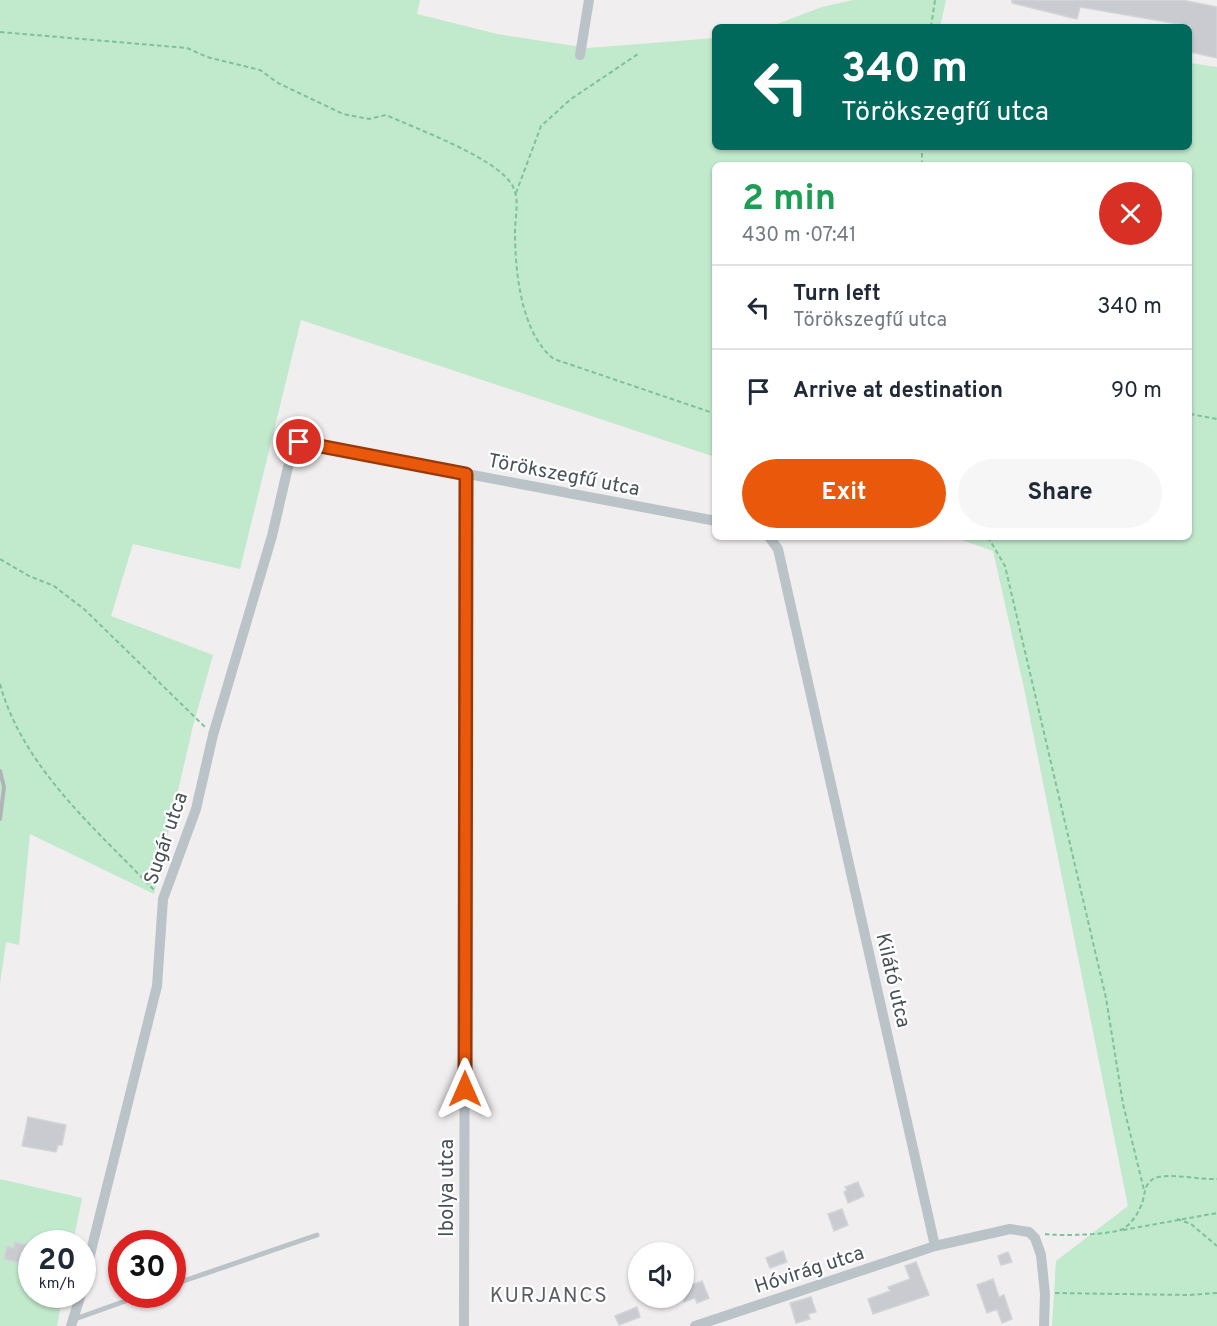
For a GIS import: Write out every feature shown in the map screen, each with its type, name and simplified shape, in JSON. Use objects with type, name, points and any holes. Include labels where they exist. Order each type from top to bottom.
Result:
[{"type":"street","points":[[580,55],[589,0]]},
{"type":"street","name":"Törökszegfű utca","points":[[299,442],[712,520]]},
{"type":"street","name":"Sugár utca","points":[[96,1231],[157,986],[162,899],[196,809],[213,735],[272,536],[288,466],[299,442]]},
{"type":"street","name":"Ibolya utca","points":[[464,1326],[466,474]]},
{"type":"street","name":"Kilátó utca","points":[[771,540],[778,549],[935,1246]]},
{"type":"street","points":[[935,1246],[1010,1229],[1029,1232],[1035,1238],[1041,1255],[1045,1294],[1044,1326]]},
{"type":"street","name":"Hóvirág utca","points":[[694,1326],[935,1246]]},
{"type":"lane","points":[[186,1280],[317,1235]]},
{"type":"lane","points":[[73,1322],[109,1308]]},
{"type":"path","points":[[931,24],[935,0]]},
{"type":"path","points":[[0,32],[187,48],[207,57],[260,70],[286,88],[343,114],[369,119],[386,115],[488,164],[504,175],[516,193]]},
{"type":"path","points":[[638,54],[571,99],[541,126],[516,193],[516,272],[536,339],[542,350],[554,359],[712,413]]},
{"type":"path","points":[[1192,414],[1217,419]]},
{"type":"path","points":[[990,540],[1005,566],[1106,998],[1123,1104],[1144,1190],[1142,1205],[1135,1218],[1123,1230]]},
{"type":"path","points":[[0,559],[29,576],[54,586],[84,609],[213,735]]},
{"type":"path","points":[[0,684],[7,711],[30,751],[65,797],[162,899]]},
{"type":"path","points":[[1144,1190],[1151,1180],[1161,1176],[1198,1180],[1217,1179]]},
{"type":"path","points":[[1029,1232],[1064,1236],[1123,1230],[1217,1213]]},
{"type":"path","points":[[1177,1219],[1191,1224],[1217,1246]]},
{"type":"path","points":[[1045,1294],[1189,1295],[1217,1293]]},
{"type":"green space","points":[[0,0],[420,0],[417,14],[497,34],[588,48],[712,38],[712,150],[1192,150],[1192,63],[1217,67],[1217,1326],[1052,1326],[1056,1261],[1128,1206],[1024,688],[993,551],[962,540],[1192,540],[1192,162],[712,162],[712,456],[301,320],[240,569],[133,544],[111,616],[213,655],[193,726],[154,894],[30,834],[19,945],[6,942],[0,984]]},
{"type":"green space","points":[[853,0],[946,0],[941,24],[777,24],[822,7]]},
{"type":"green space","points":[[0,1179],[82,1198],[76,1230],[18,1230],[18,1308],[60,1308],[57,1326],[0,1326]]},
{"type":"building","points":[[1012,0],[1182,0],[1217,7],[1217,58],[1192,52],[1192,24],[1178,24],[1080,7],[1077,19],[1012,3]]},
{"type":"building","points":[[28,1117],[66,1125],[62,1145],[58,1145],[56,1152],[22,1146]]},
{"type":"building","points":[[858,1182],[864,1196],[848,1203],[844,1192],[847,1190],[845,1187]]},
{"type":"building","points":[[842,1209],[848,1225],[834,1231],[828,1214]]},
{"type":"building","points":[[15,1242],[18,1243],[18,1262],[4,1259],[7,1246],[14,1248]]},
{"type":"building","points":[[783,1251],[787,1262],[770,1268],[766,1258]]},
{"type":"building","points":[[1008,1252],[1012,1262],[1001,1265],[998,1256]]},
{"type":"building","points":[[916,1262],[929,1295],[873,1314],[868,1299],[890,1291],[888,1287],[910,1279],[905,1266]]},
{"type":"building","points":[[993,1279],[999,1297],[1004,1295],[1012,1319],[1002,1323],[997,1309],[987,1313],[977,1285]]},
{"type":"building","points":[[702,1281],[709,1298],[697,1303],[694,1298],[694,1284]]},
{"type":"building","points":[[811,1297],[816,1312],[808,1314],[810,1319],[796,1323],[790,1303]]},
{"type":"building","points":[[637,1308],[640,1317],[619,1325],[615,1316]]},
{"type":"railway","points":[[0,771],[4,787],[0,819]]},
{"type":"district","name":"KURJANCS","points":[[549,1295]]},
{"type":"route","points":[[299,442],[466,474],[465,1089]]}]
